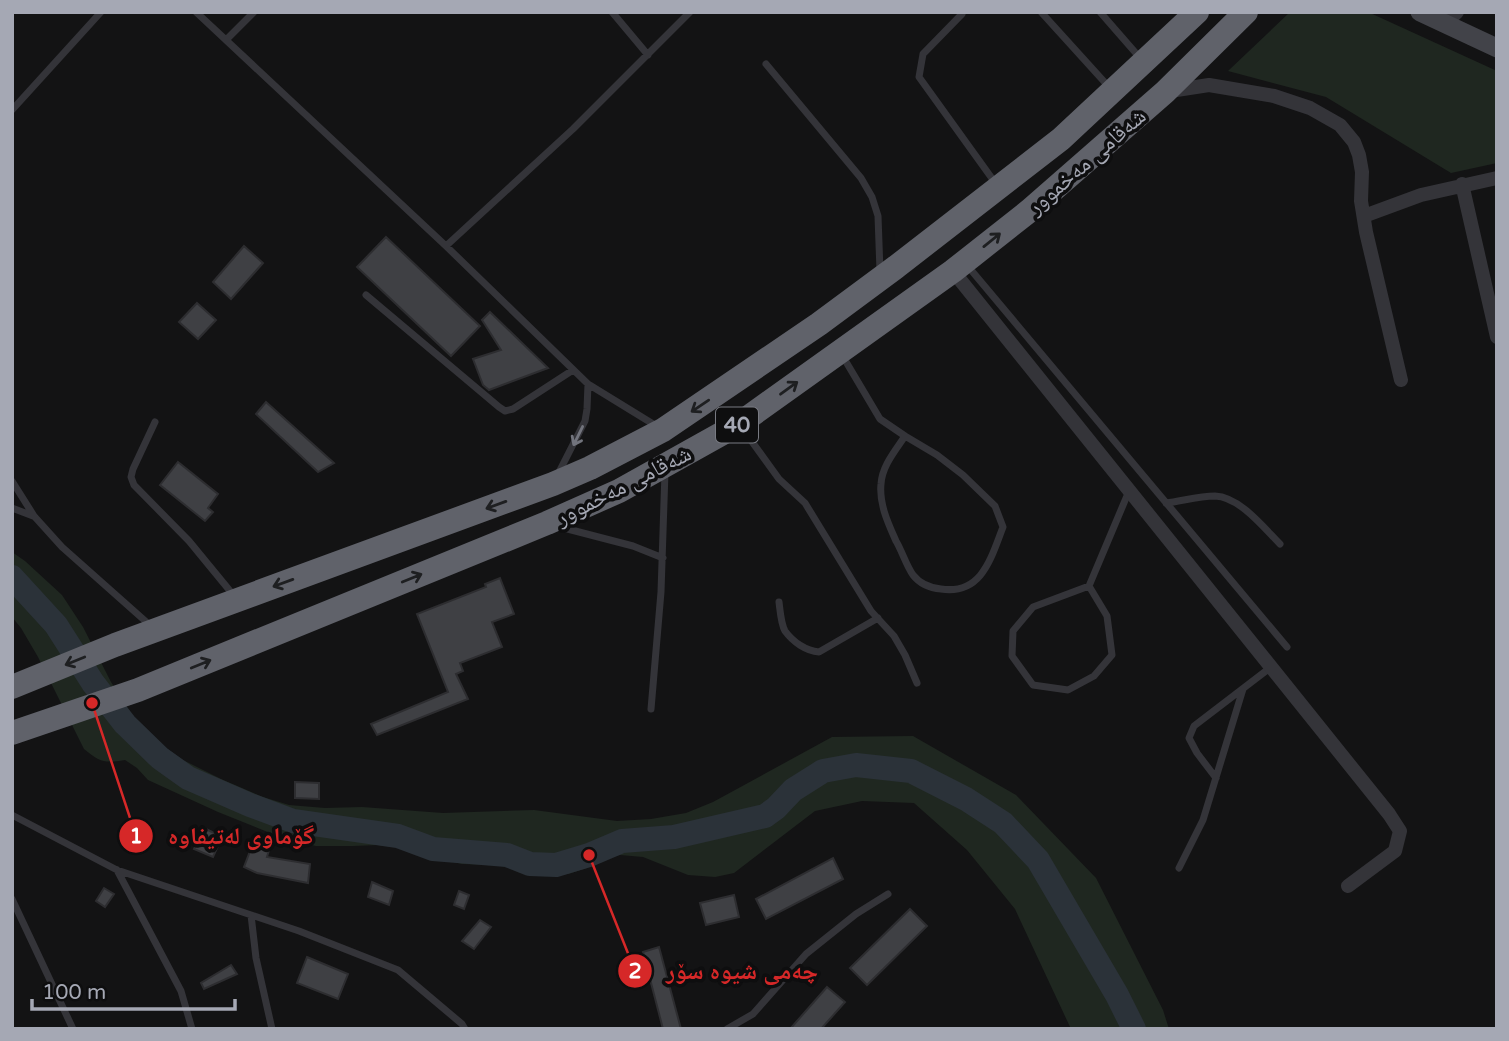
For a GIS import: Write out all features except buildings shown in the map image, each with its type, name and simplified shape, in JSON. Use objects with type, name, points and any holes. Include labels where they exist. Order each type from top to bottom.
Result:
[{"type":"highway","name":"شەقامی مەخموور","points":[[12,687],[155,630],[553,484],[663,430],[881,279],[1060,139],[1197,12]]},
{"type":"highway","name":"شەقامی مەخموور","points":[[12,733],[138,690],[547,523],[666,467],[739,424],[958,267],[1063,182],[1165,92],[1246,12]]},
{"type":"highway","points":[[819,324],[840,351]]},
{"type":"main road","points":[[1420,12],[1451,18],[1497,48]]},
{"type":"street","points":[[1165,92],[1209,85],[1274,96],[1310,108],[1340,125],[1354,142],[1362,172],[1361,201],[1366,232],[1401,380]]},
{"type":"street","points":[[1364,216],[1421,195],[1497,178]]},
{"type":"street","points":[[1462,184],[1497,337]]},
{"type":"street","points":[[958,267],[1129,491],[1272,667],[1400,831],[1395,851],[1348,886]]},
{"type":"lane","points":[[12,110],[101,12]]},
{"type":"lane","points":[[196,12],[446,246],[588,384],[663,430]]},
{"type":"lane","points":[[226,40],[254,12]]},
{"type":"lane","points":[[612,12],[648,55]]},
{"type":"lane","points":[[446,246],[573,129],[690,12]]},
{"type":"lane","points":[[1041,12],[1113,92]]},
{"type":"lane","points":[[1100,12],[1144,63]]},
{"type":"lane","points":[[962,14],[923,54],[919,77],[998,187]]},
{"type":"lane","points":[[766,64],[860,178],[872,197],[878,216],[881,279]]},
{"type":"lane","points":[[958,267],[1166,503],[1287,647]]},
{"type":"lane","points":[[366,295],[505,411],[513,409],[573,370]]},
{"type":"lane","points":[[840,351],[880,419],[937,455],[963,475],[995,506],[1003,527],[990,563],[974,583],[950,590],[929,588],[914,576],[891,530],[880,498],[881,480],[890,457],[905,436]]},
{"type":"lane","points":[[553,484],[585,421],[588,384]]},
{"type":"lane","points":[[155,422],[133,469],[131,477],[134,485],[189,541],[238,600]]},
{"type":"lane","points":[[739,424],[779,478],[805,503],[871,611],[894,636],[917,683]]},
{"type":"lane","points":[[651,709],[660,617],[666,467]]},
{"type":"lane","points":[[12,481],[34,516],[62,547],[155,630]]},
{"type":"lane","points":[[1089,586],[1107,616],[1112,655],[1094,676],[1068,690],[1033,685],[1012,656],[1013,631],[1033,607],[1089,586],[1129,491]]},
{"type":"lane","points":[[1166,503],[1217,496],[1231,501],[1248,511],[1280,544]]},
{"type":"lane","points":[[12,508],[34,516]]},
{"type":"lane","points":[[547,523],[634,546],[663,558]]},
{"type":"lane","points":[[779,602],[784,629],[810,651],[819,652],[877,618]]},
{"type":"lane","points":[[1216,778],[1189,738],[1194,726],[1272,667]]},
{"type":"lane","points":[[1179,868],[1203,820],[1243,689]]},
{"type":"lane","points":[[12,815],[117,870],[299,931],[398,970],[463,1024],[465,1029]]},
{"type":"lane","points":[[117,870],[181,991],[192,1029]]},
{"type":"lane","points":[[727,1029],[753,1014],[806,954],[856,914],[888,894]]},
{"type":"lane","points":[[12,900],[73,1029]]},
{"type":"lane","points":[[251,915],[256,958],[272,1029]]},
{"type":"shaded area","points":[[1290,12],[1368,12],[1497,71],[1497,163],[1451,173],[1326,97],[1228,71]]},
{"type":"shaded area","points":[[12,552],[62,595],[138,724],[156,741],[183,760],[221,779],[289,805],[443,813],[534,810],[617,821],[651,819],[686,813],[713,802],[832,737],[913,736],[1016,795],[1096,878],[1163,1010],[1169,1029],[1071,1029],[1015,909],[967,850],[914,803],[862,801],[815,811],[734,873],[715,877],[688,875],[643,857],[620,855],[604,858],[587,868],[568,874],[542,876],[495,865],[462,864],[402,848],[378,845],[316,846],[285,839],[218,812],[148,780],[125,760],[103,761],[84,749],[38,657],[12,617]]},
{"type":"waterway","points":[[12,577],[56,625],[93,683],[125,724],[160,758],[188,778],[293,821],[398,836],[433,849],[507,855],[530,864],[556,865],[622,841],[674,837],[765,816],[793,790],[823,771],[856,765],[911,771],[966,799],[1003,823],[1038,860],[1134,1029]]},
{"type":"place","name":"گۆماوی له‌تیفاوه‌","points":[[92,703]]},
{"type":"place","name":"چەمی شیوە سۆر","points":[[589,855]]}]
